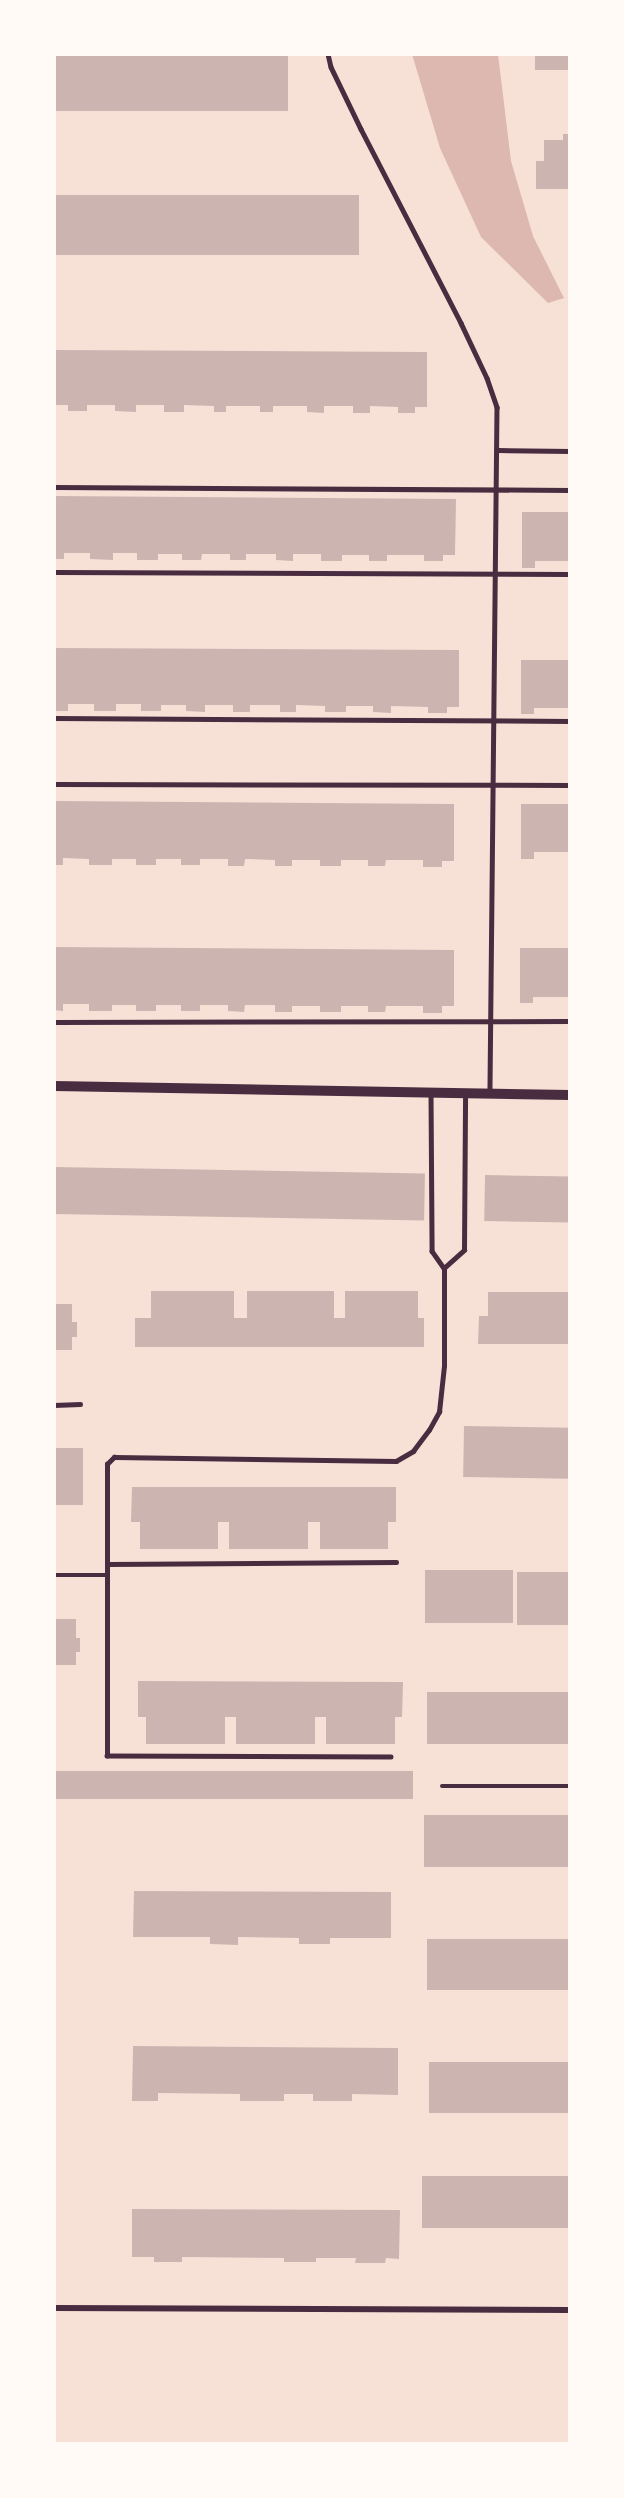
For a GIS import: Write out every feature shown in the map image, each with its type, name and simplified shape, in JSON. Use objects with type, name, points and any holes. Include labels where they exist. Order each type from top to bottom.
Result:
[{"type":"street","points":[[54,1086],[570,1095]]},
{"type":"street","points":[[54,2308],[570,2310]]},
{"type":"lane","points":[[328,54],[331,67],[361,129],[432,264],[487,378],[497,407],[490,1094]]},
{"type":"lane","points":[[498,450],[570,451]]},
{"type":"lane","points":[[54,487],[570,490]]},
{"type":"lane","points":[[54,572],[570,574]]},
{"type":"lane","points":[[54,717],[570,721]]},
{"type":"lane","points":[[54,783],[570,785]]},
{"type":"lane","points":[[54,1022],[570,1021]]},
{"type":"lane","points":[[391,1757],[107,1756],[107,1464],[114,1457],[396,1461],[413,1451],[439,1412],[443,1392],[444,1268],[432,1251],[430,1092]]},
{"type":"lane","points":[[444,1268],[464,1250],[465,1093]]},
{"type":"lane","points":[[54,1405],[80,1404]]},
{"type":"lane","points":[[108,1564],[396,1562]]},
{"type":"lane","points":[[54,1575],[108,1575]]},
{"type":"lane","points":[[442,1786],[570,1786]]},
{"type":"shaded area","points":[[412,54],[498,54],[511,161],[533,236],[564,298],[548,303],[481,237],[440,148]]},
{"type":"building","points":[[54,54],[288,54],[288,111],[54,111]]},
{"type":"building","points":[[535,54],[570,54],[570,70],[535,70]]},
{"type":"building","points":[[563,134],[570,134],[570,189],[536,189],[536,161],[544,161],[544,140],[563,140]]},
{"type":"building","points":[[54,195],[359,195],[359,255],[54,255]]},
{"type":"building","points":[[54,350],[427,352],[427,407],[415,407],[415,413],[398,413],[398,407],[370,406],[370,413],[353,413],[353,406],[324,406],[324,413],[307,412],[307,406],[273,406],[273,412],[260,412],[260,406],[226,406],[226,412],[214,412],[214,406],[184,405],[184,412],[164,412],[164,405],[136,405],[136,412],[115,411],[115,405],[87,405],[87,411],[68,411],[68,405],[54,405]]},
{"type":"building","points":[[54,496],[456,499],[455,555],[443,555],[443,561],[424,561],[424,555],[387,555],[387,561],[369,561],[369,555],[342,555],[342,561],[321,561],[321,554],[293,554],[293,561],[276,560],[276,554],[246,554],[246,560],[230,560],[230,554],[202,554],[201,560],[182,560],[182,554],[158,554],[158,560],[137,560],[137,553],[113,553],[113,560],[90,559],[90,553],[64,553],[64,559],[54,559]]},
{"type":"building","points":[[522,512],[570,512],[570,561],[535,561],[535,568],[522,568]]},
{"type":"building","points":[[54,648],[459,650],[459,707],[447,707],[447,713],[428,713],[428,707],[391,706],[391,713],[373,712],[373,706],[346,706],[346,712],[325,712],[325,706],[296,705],[296,712],[280,712],[280,705],[250,705],[250,712],[233,712],[233,705],[205,705],[205,712],[186,711],[186,705],[161,705],[161,711],[141,711],[141,704],[116,704],[116,711],[94,711],[94,704],[68,704],[68,711],[54,711]]},
{"type":"building","points":[[521,660],[570,660],[570,708],[534,708],[534,714],[521,714]]},
{"type":"building","points":[[54,801],[454,804],[454,861],[442,861],[442,867],[423,867],[423,860],[386,860],[385,866],[368,866],[368,860],[341,860],[341,866],[320,866],[320,860],[292,860],[292,866],[275,866],[275,860],[245,859],[244,866],[228,866],[228,859],[200,859],[200,865],[181,865],[181,859],[156,859],[156,865],[136,865],[136,859],[112,859],[112,865],[89,865],[89,859],[63,858],[63,865],[54,865]]},
{"type":"building","points":[[521,804],[570,804],[570,852],[534,852],[534,859],[521,859]]},
{"type":"building","points":[[54,947],[454,950],[454,1006],[442,1006],[442,1013],[423,1013],[423,1006],[386,1006],[385,1012],[368,1012],[368,1006],[341,1006],[341,1012],[320,1012],[320,1006],[292,1006],[292,1012],[275,1012],[275,1005],[245,1005],[244,1012],[228,1011],[228,1005],[200,1005],[200,1011],[181,1011],[181,1005],[156,1005],[156,1011],[136,1011],[136,1005],[112,1005],[112,1011],[89,1011],[89,1004],[63,1004],[63,1011],[54,1010]]},
{"type":"building","points":[[520,948],[570,948],[570,997],[533,997],[533,1003],[520,1003]]},
{"type":"building","points":[[54,1167],[425,1173],[424,1220],[54,1214]]},
{"type":"building","points":[[485,1175],[570,1176],[569,1222],[484,1221]]},
{"type":"building","points":[[151,1291],[234,1291],[234,1318],[247,1318],[247,1291],[334,1291],[334,1318],[345,1318],[345,1291],[418,1291],[418,1318],[424,1318],[424,1347],[135,1347],[135,1318],[151,1318]]},
{"type":"building","points":[[488,1292],[570,1292],[570,1344],[478,1344],[479,1316],[488,1316]]},
{"type":"building","points":[[54,1304],[72,1304],[72,1322],[77,1322],[77,1337],[72,1337],[72,1350],[54,1350]]},
{"type":"building","points":[[464,1426],[570,1428],[569,1479],[463,1477]]},
{"type":"building","points":[[54,1448],[83,1448],[83,1505],[54,1505]]},
{"type":"building","points":[[132,1487],[396,1487],[396,1522],[388,1522],[388,1549],[320,1549],[320,1522],[308,1522],[308,1549],[229,1549],[229,1522],[218,1522],[218,1549],[140,1549],[140,1522],[131,1522]]},
{"type":"building","points":[[425,1570],[513,1570],[513,1623],[425,1623]]},
{"type":"building","points":[[517,1572],[570,1572],[570,1625],[517,1625]]},
{"type":"building","points":[[54,1619],[76,1619],[76,1638],[80,1638],[80,1652],[76,1652],[76,1665],[54,1665]]},
{"type":"building","points":[[138,1681],[403,1682],[402,1717],[395,1717],[395,1744],[326,1744],[326,1717],[315,1717],[315,1744],[236,1744],[236,1717],[225,1717],[225,1744],[146,1744],[146,1717],[138,1717]]},
{"type":"building","points":[[427,1692],[570,1692],[570,1744],[427,1744]]},
{"type":"building","points":[[54,1771],[413,1771],[413,1799],[54,1799]]},
{"type":"building","points":[[424,1815],[570,1815],[570,1867],[424,1867]]},
{"type":"building","points":[[134,1891],[391,1892],[391,1938],[330,1938],[330,1944],[299,1944],[299,1938],[238,1937],[238,1945],[210,1944],[210,1937],[133,1937]]},
{"type":"building","points":[[427,1939],[570,1939],[570,1990],[427,1990]]},
{"type":"building","points":[[133,2046],[398,2048],[398,2095],[352,2094],[352,2101],[313,2101],[313,2094],[284,2094],[284,2101],[240,2101],[240,2094],[158,2093],[158,2101],[132,2101]]},
{"type":"building","points":[[429,2062],[570,2062],[570,2113],[429,2113]]},
{"type":"building","points":[[422,2176],[570,2176],[570,2228],[422,2228]]},
{"type":"building","points":[[132,2209],[400,2210],[399,2259],[386,2258],[385,2263],[355,2263],[356,2258],[316,2258],[316,2262],[284,2262],[284,2258],[182,2257],[182,2262],[154,2262],[154,2257],[132,2257]]}]
